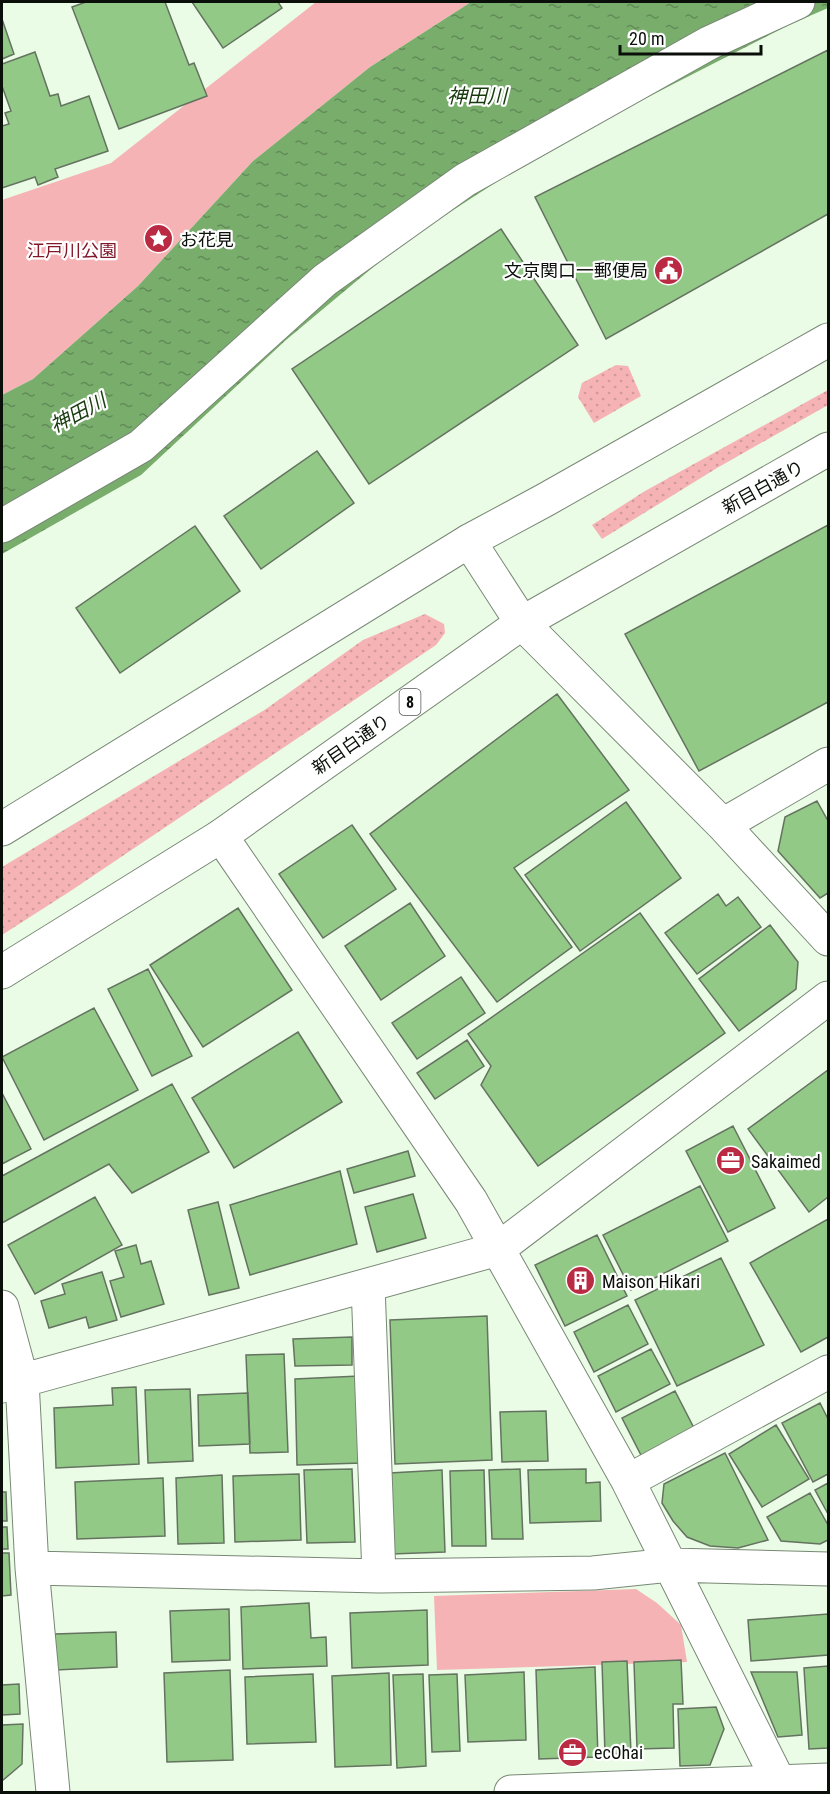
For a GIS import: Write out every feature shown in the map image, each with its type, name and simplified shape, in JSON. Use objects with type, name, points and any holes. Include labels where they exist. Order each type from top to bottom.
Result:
[{"type":"main road","points":[[2,526],[141,446],[325,280],[465,180],[710,43],[798,2]]},
{"type":"main road","points":[[2,829],[469,541],[555,495],[828,340]]},
{"type":"main road","name":"新目白通り","points":[[2,972],[221,836],[522,623],[828,449]]},
{"type":"main road","points":[[469,541],[522,623],[723,825],[828,939]]},
{"type":"main road","points":[[723,825],[828,764]]},
{"type":"main road","points":[[221,836],[471,1201],[628,1481],[782,1788]]},
{"type":"main road","points":[[12,1384],[498,1249],[828,998]]},
{"type":"main road","points":[[368,1285],[379,1576]]},
{"type":"main road","points":[[2,1307],[32,1568],[53,1792]]},
{"type":"main road","points":[[628,1481],[828,1372]]},
{"type":"main road","points":[[32,1568],[379,1576],[592,1574],[670,1565],[828,1569]]},
{"type":"main road","points":[[510,1792],[782,1788],[828,1780]]},
{"type":"green space","name":"江戸川公園","points":[[316,2],[471,2],[370,67],[253,161],[138,286],[33,379],[2,395],[2,200],[111,163]]},
{"type":"green space","points":[[616,365],[628,366],[641,396],[594,423],[578,397],[582,383]]},
{"type":"green space","points":[[828,390],[828,405],[717,468],[602,539],[592,525],[645,491]]},
{"type":"green space","points":[[425,614],[444,624],[445,633],[436,645],[2,935],[2,867],[266,709],[363,640]]},
{"type":"green space","points":[[636,1589],[657,1603],[681,1625],[687,1662],[437,1670],[434,1596]]},
{"type":"water","name":"神田川","points":[[471,2],[828,2],[828,8],[791,24],[552,146],[402,243],[286,340],[141,475],[2,554],[2,395],[33,379],[138,286],[253,161],[370,67]]},
{"type":"building","points":[[86,2],[165,2],[189,65],[194,63],[207,96],[119,129],[72,7]]},
{"type":"building","points":[[192,2],[278,2],[282,8],[223,48]]},
{"type":"building","points":[[2,19],[14,54],[2,59]]},
{"type":"building","points":[[828,50],[828,214],[606,339],[535,197]]},
{"type":"building","points":[[35,52],[50,96],[58,94],[61,106],[89,96],[108,151],[55,169],[58,177],[38,185],[35,177],[2,188],[2,126],[9,124],[5,113],[11,111],[2,86],[2,64]]},
{"type":"building","points":[[501,229],[578,345],[369,484],[292,369]]},
{"type":"building","points":[[317,451],[354,503],[261,569],[224,516]]},
{"type":"building","points":[[828,525],[828,702],[699,771],[625,634]]},
{"type":"building","points":[[195,526],[240,591],[120,673],[76,608]]},
{"type":"building","points":[[557,694],[629,790],[514,868],[572,947],[497,1002],[370,834]]},
{"type":"building","points":[[817,801],[828,821],[828,893],[820,898],[778,851],[785,817]]},
{"type":"building","points":[[626,802],[681,878],[580,951],[525,875]]},
{"type":"building","points":[[352,825],[396,889],[323,938],[279,874]]},
{"type":"building","points":[[718,894],[726,906],[738,897],[761,927],[697,974],[665,933]]},
{"type":"building","points":[[410,903],[445,956],[381,1000],[345,946]]},
{"type":"building","points":[[238,908],[292,990],[203,1047],[150,965]]},
{"type":"building","points":[[640,913],[725,1033],[538,1166],[481,1085],[491,1066],[468,1034]]},
{"type":"building","points":[[770,925],[798,962],[796,989],[739,1031],[699,979]]},
{"type":"building","points":[[148,969],[192,1056],[152,1076],[108,989]]},
{"type":"building","points":[[461,977],[485,1013],[417,1059],[392,1023]]},
{"type":"building","points":[[94,1008],[138,1090],[44,1140],[2,1057]]},
{"type":"building","points":[[298,1032],[342,1102],[234,1168],[192,1098]]},
{"type":"building","points":[[467,1040],[484,1066],[435,1099],[417,1073]]},
{"type":"building","points":[[828,1070],[828,1197],[809,1212],[748,1129]]},
{"type":"building","points":[[172,1084],[209,1152],[132,1193],[109,1164],[2,1223],[2,1176]]},
{"type":"building","points":[[2,1093],[31,1149],[2,1164]]},
{"type":"building","points":[[733,1126],[775,1208],[728,1232],[686,1151]]},
{"type":"building","points":[[408,1151],[415,1176],[354,1193],[347,1169]]},
{"type":"building","points":[[340,1171],[357,1244],[250,1275],[230,1205]]},
{"type":"building","points":[[700,1186],[728,1241],[631,1290],[603,1235]]},
{"type":"building","points":[[413,1194],[426,1238],[377,1252],[365,1207]]},
{"type":"building","points":[[95,1197],[122,1245],[35,1294],[8,1245]]},
{"type":"building","points":[[218,1202],[239,1288],[209,1295],[188,1210]]},
{"type":"building","points":[[828,1219],[828,1337],[801,1352],[750,1263]]},
{"type":"building","name":"Maison Hikari","points":[[597,1235],[627,1296],[565,1326],[535,1265]]},
{"type":"building","points":[[136,1245],[141,1264],[151,1261],[164,1304],[121,1317],[110,1281],[124,1277],[115,1251]]},
{"type":"building","points":[[721,1258],[764,1345],[677,1386],[635,1300]]},
{"type":"building","points":[[102,1272],[117,1320],[89,1328],[86,1317],[49,1328],[41,1301],[65,1294],[62,1284]]},
{"type":"building","points":[[628,1305],[648,1344],[594,1372],[574,1332]]},
{"type":"building","points":[[487,1316],[492,1460],[395,1464],[390,1320]]},
{"type":"building","points":[[352,1337],[352,1365],[295,1366],[293,1339]]},
{"type":"building","points":[[651,1349],[670,1384],[616,1412],[598,1376]]},
{"type":"building","points":[[284,1354],[288,1452],[250,1453],[246,1355]]},
{"type":"building","points":[[359,1376],[362,1463],[297,1465],[295,1379]]},
{"type":"building","points":[[136,1387],[139,1464],[56,1468],[54,1408],[113,1405],[112,1388]]},
{"type":"building","points":[[190,1389],[193,1461],[148,1463],[145,1390]]},
{"type":"building","points":[[675,1391],[696,1432],[643,1459],[622,1418]]},
{"type":"building","points":[[248,1393],[250,1444],[199,1446],[198,1395]]},
{"type":"building","points":[[820,1403],[828,1419],[828,1474],[813,1482],[782,1423]]},
{"type":"building","points":[[546,1411],[548,1461],[502,1462],[500,1412]]},
{"type":"building","points":[[776,1425],[809,1479],[762,1507],[729,1454]]},
{"type":"building","points":[[725,1453],[768,1540],[738,1548],[710,1546],[687,1537],[673,1521],[662,1503],[664,1484]]},
{"type":"building","points":[[352,1469],[355,1542],[307,1543],[304,1470]]},
{"type":"building","points":[[520,1469],[523,1539],[492,1539],[489,1470]]},
{"type":"building","points":[[586,1469],[586,1483],[600,1482],[601,1521],[530,1523],[528,1470]]},
{"type":"building","points":[[442,1470],[445,1552],[392,1554],[390,1473]]},
{"type":"building","points":[[484,1470],[486,1546],[452,1546],[450,1471]]},
{"type":"building","points":[[299,1474],[301,1540],[235,1542],[233,1476]]},
{"type":"building","points":[[222,1475],[224,1543],[178,1544],[176,1478]]},
{"type":"building","points":[[163,1478],[165,1536],[77,1539],[75,1482]]},
{"type":"building","points":[[828,1483],[828,1514],[815,1490]]},
{"type":"building","points":[[2,1492],[6,1492],[7,1521],[2,1521]]},
{"type":"building","points":[[810,1493],[828,1525],[828,1540],[820,1544],[781,1541],[767,1517]]},
{"type":"building","points":[[2,1527],[7,1527],[8,1549],[2,1549]]},
{"type":"building","points":[[2,1553],[9,1553],[11,1595],[2,1596]]},
{"type":"building","points":[[309,1603],[311,1638],[326,1637],[327,1666],[243,1669],[241,1607]]},
{"type":"building","points":[[229,1609],[230,1660],[172,1662],[170,1611]]},
{"type":"building","points":[[427,1610],[428,1665],[352,1668],[350,1613]]},
{"type":"building","points":[[828,1614],[828,1655],[751,1661],[748,1620]]},
{"type":"building","points":[[116,1632],[117,1667],[56,1670],[55,1634]]},
{"type":"building","points":[[681,1660],[683,1704],[673,1704],[674,1748],[637,1749],[634,1662]]},
{"type":"building","points":[[627,1661],[631,1753],[605,1754],[602,1662]]},
{"type":"building","points":[[828,1666],[828,1748],[809,1749],[804,1668]]},
{"type":"building","points":[[595,1667],[598,1757],[539,1759],[536,1670]]},
{"type":"building","points":[[230,1670],[233,1760],[167,1762],[164,1673]]},
{"type":"building","points":[[524,1672],[526,1740],[468,1742],[465,1675]]},
{"type":"building","points":[[751,1672],[797,1672],[802,1735],[778,1737]]},
{"type":"building","points":[[389,1673],[391,1765],[335,1767],[332,1676]]},
{"type":"building","points":[[313,1674],[316,1742],[247,1744],[245,1677]]},
{"type":"building","points":[[423,1674],[426,1766],[397,1768],[393,1675]]},
{"type":"building","points":[[457,1674],[460,1751],[432,1752],[429,1675]]},
{"type":"building","points":[[19,1684],[20,1714],[2,1715],[2,1685]]},
{"type":"building","points":[[716,1707],[724,1729],[710,1765],[680,1766],[678,1709]]},
{"type":"building","points":[[23,1724],[22,1764],[2,1781],[2,1725]]},
{"type":"place","name":"お花見","points":[[159,239]]},
{"type":"place","name":"文京関口一郵便局","points":[[669,270]]},
{"type":"place","name":"Sakaimed","points":[[730,1161]]},
{"type":"place","name":"Maison Hikari","points":[[581,1281]]},
{"type":"place","name":"ecOhai","points":[[573,1752]]}]
